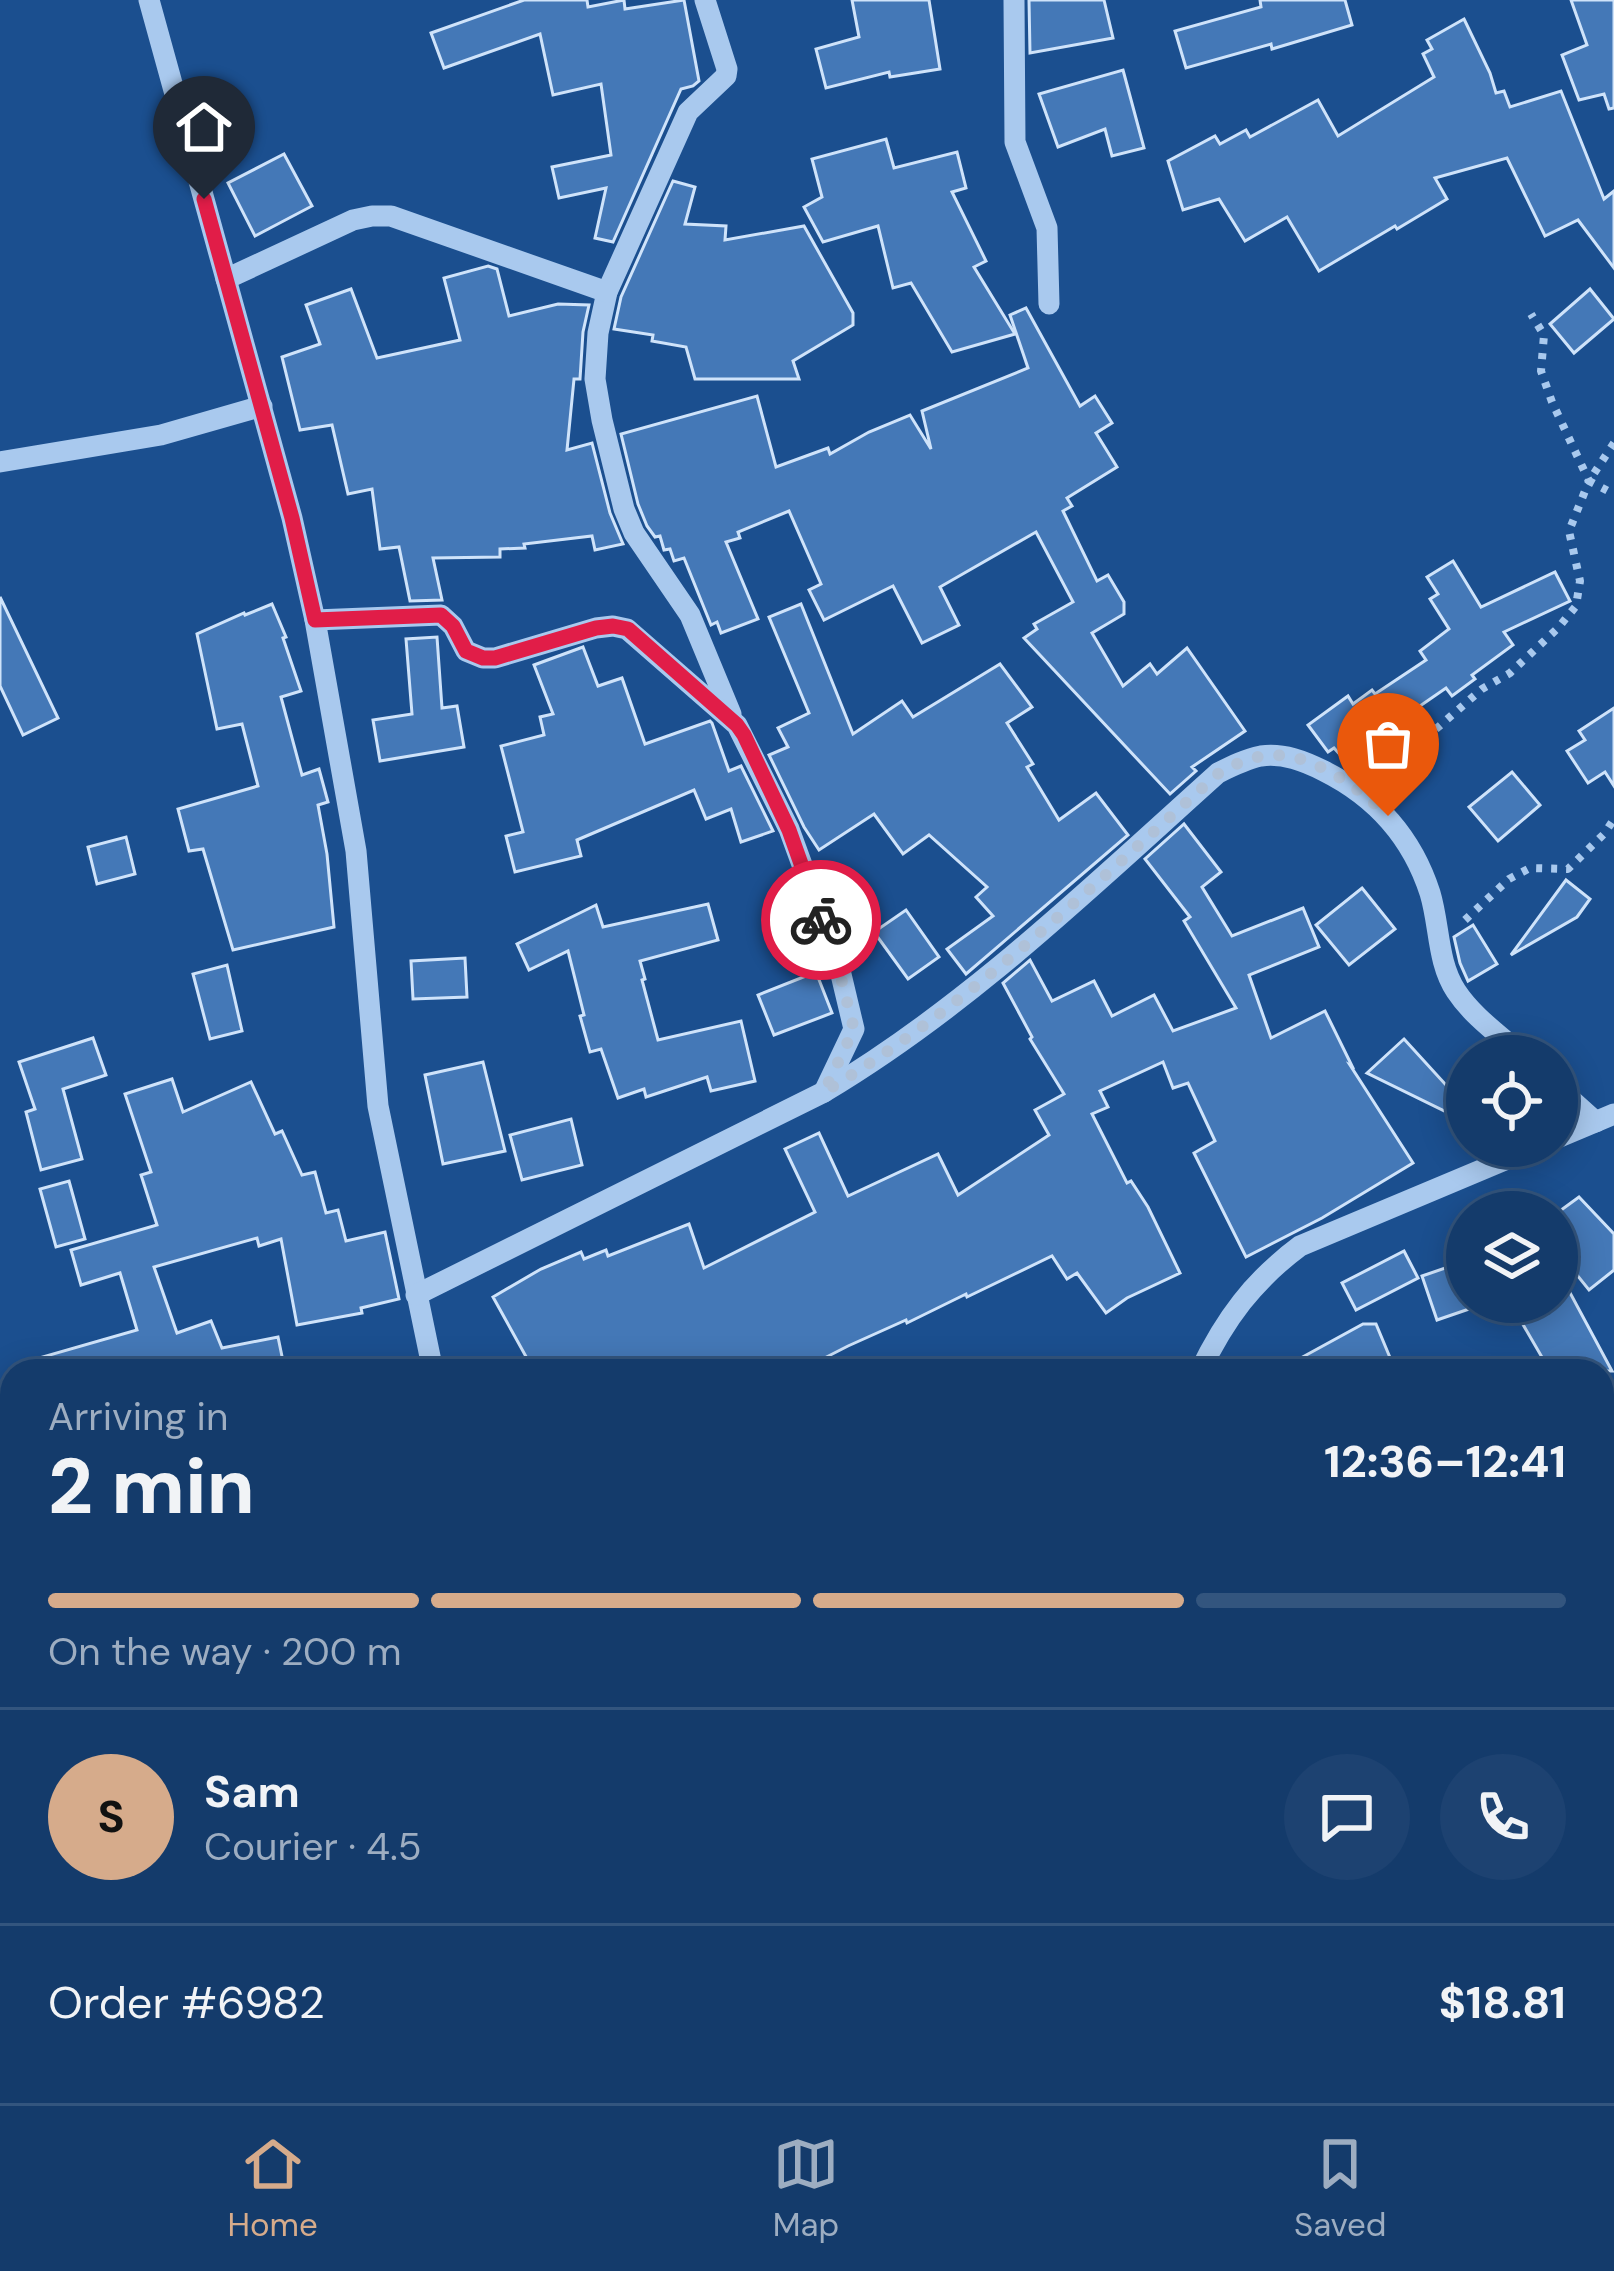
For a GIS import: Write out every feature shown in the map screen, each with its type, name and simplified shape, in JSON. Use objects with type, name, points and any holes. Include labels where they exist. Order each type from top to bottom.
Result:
[{"type":"street","points":[[149,0],[292,518],[315,620],[356,851],[378,1106],[430,1359]]},
{"type":"street","points":[[705,0],[726,76],[688,112],[607,292],[598,333],[598,403],[634,533],[690,615],[728,708],[789,830],[838,966],[854,1029],[824,1092]]},
{"type":"street","points":[[1014,0],[1016,142],[1047,228],[1049,304]]},
{"type":"street","points":[[226,279],[373,215],[391,216],[607,292]]},
{"type":"street","points":[[0,462],[161,435],[262,406]]},
{"type":"street","points":[[315,620],[441,615],[466,651],[483,658],[596,628],[628,629],[737,725]]},
{"type":"street","points":[[416,1295],[824,1092],[888,1052],[994,974],[1219,773],[1263,756],[1305,761],[1351,784],[1388,816],[1412,852],[1431,895],[1455,990],[1500,1035]]},
{"type":"street","points":[[1578,1101],[1605,1118]]},
{"type":"street","points":[[1206,1359],[1244,1296],[1300,1246],[1488,1167]]},
{"type":"path","points":[[1531,314],[1544,335],[1541,371],[1552,402],[1589,481],[1614,494]]},
{"type":"path","points":[[1351,784],[1384,759],[1428,736],[1482,689],[1510,673],[1576,606],[1580,581],[1568,531],[1589,481],[1614,443]]},
{"type":"path","points":[[1438,934],[1466,919],[1509,879],[1530,868],[1568,869],[1614,819]]},
{"type":"building","points":[[524,0],[587,0],[588,7],[624,0],[625,9],[684,0],[699,81],[681,89],[613,242],[595,238],[606,188],[559,198],[552,167],[611,155],[601,84],[553,95],[540,34],[444,68],[431,33]]},
{"type":"building","points":[[852,0],[929,0],[940,69],[890,77],[889,72],[826,88],[816,49],[859,37]]},
{"type":"building","points":[[1029,0],[1104,0],[1113,38],[1030,53]]},
{"type":"building","points":[[1260,0],[1345,0],[1352,25],[1186,68],[1175,31],[1261,7]]},
{"type":"building","points":[[1571,0],[1614,0],[1614,108],[1609,109],[1604,94],[1579,100],[1562,55],[1587,45]]},
{"type":"building","points":[[1464,19],[1496,93],[1504,91],[1510,107],[1561,91],[1604,199],[1614,191],[1614,268],[1578,220],[1545,236],[1507,158],[1435,178],[1447,199],[1319,271],[1287,217],[1245,241],[1219,199],[1183,210],[1168,161],[1215,136],[1220,144],[1246,130],[1250,137],[1318,100],[1338,136],[1434,77],[1423,54],[1432,49],[1427,40]]},
{"type":"building","points":[[1123,70],[1144,148],[1112,156],[1105,129],[1058,147],[1039,94]]},
{"type":"building","points":[[886,139],[894,168],[957,152],[966,188],[952,192],[986,261],[974,267],[1015,334],[952,352],[911,283],[893,288],[878,226],[823,242],[804,207],[822,197],[812,159]]},
{"type":"building","points":[[284,154],[312,206],[255,236],[228,183]]},
{"type":"building","points":[[673,181],[695,187],[685,224],[726,226],[725,240],[804,226],[853,313],[853,325],[793,361],[799,379],[695,379],[686,347],[652,341],[653,335],[614,329],[621,297]]},
{"type":"building","points":[[488,266],[497,269],[509,316],[558,304],[589,305],[580,379],[574,379],[567,450],[592,443],[623,544],[595,550],[592,536],[500,549],[500,557],[433,558],[442,600],[410,601],[399,547],[380,549],[372,489],[348,494],[332,425],[300,430],[282,357],[320,344],[306,305],[351,289],[377,358],[460,340],[444,278]]},
{"type":"building","points":[[1590,289],[1614,319],[1574,353],[1550,324]]},
{"type":"building","points":[[1026,308],[1080,406],[1095,396],[1112,423],[1096,433],[1117,467],[1067,498],[1072,506],[1063,511],[1097,581],[1108,575],[1124,602],[1124,614],[1092,633],[1123,686],[1150,664],[1157,674],[1187,648],[1245,731],[1192,767],[1196,771],[1170,794],[1024,638],[1037,629],[1034,624],[1073,602],[1036,532],[940,587],[959,625],[922,643],[893,586],[824,620],[809,590],[821,584],[789,511],[738,532],[740,538],[726,542],[758,619],[721,633],[717,622],[711,625],[684,558],[674,561],[670,549],[664,550],[638,504],[621,434],[757,396],[776,467],[828,448],[830,454],[910,415],[931,449],[922,411],[1028,368],[1010,315]]},
{"type":"building","points":[[1453,561],[1481,607],[1555,572],[1570,601],[1504,632],[1513,645],[1452,696],[1446,688],[1343,758],[1334,748],[1328,752],[1308,725],[1348,696],[1353,704],[1372,690],[1375,694],[1426,660],[1420,651],[1449,629],[1430,599],[1438,594],[1427,577]]},
{"type":"building","points":[[0,597],[58,718],[23,735],[0,686]]},
{"type":"building","points":[[272,604],[301,691],[281,697],[302,775],[319,769],[328,802],[318,805],[334,927],[233,950],[203,849],[189,851],[178,809],[258,786],[242,724],[217,729],[197,634]]},
{"type":"building","points":[[801,604],[853,734],[902,701],[913,717],[1000,664],[1032,707],[1007,723],[1059,820],[1096,793],[1128,835],[966,974],[947,949],[993,916],[976,897],[987,887],[929,835],[903,854],[874,814],[819,850],[769,755],[788,747],[778,728],[809,713],[769,617]]},
{"type":"building","points":[[437,637],[442,708],[457,706],[464,747],[380,761],[373,720],[412,714],[406,639]]},
{"type":"building","points":[[583,647],[598,686],[622,678],[645,744],[710,721],[729,771],[741,766],[773,831],[741,842],[731,809],[706,819],[694,790],[577,840],[581,856],[515,872],[506,836],[523,832],[501,746],[544,735],[540,717],[553,714],[534,665]]},
{"type":"building","points":[[1614,708],[1614,786],[1605,772],[1588,783],[1567,751],[1585,740],[1579,731]]},
{"type":"building","points":[[1512,772],[1540,805],[1498,841],[1469,807]]},
{"type":"building","points":[[1184,824],[1221,872],[1202,887],[1232,936],[1303,908],[1319,947],[1249,975],[1271,1038],[1325,1011],[1350,1065],[1413,1163],[1246,1257],[1194,1153],[1215,1141],[1188,1083],[1173,1088],[1163,1062],[1100,1091],[1108,1107],[1092,1114],[1127,1183],[1131,1181],[1148,1207],[1180,1273],[1106,1313],[1077,1273],[1067,1279],[1052,1256],[823,1359],[527,1359],[493,1297],[581,1252],[584,1259],[606,1250],[608,1256],[689,1224],[704,1268],[815,1212],[785,1149],[819,1133],[848,1196],[938,1154],[958,1195],[1049,1135],[1035,1110],[1064,1094],[1003,983],[1030,960],[1052,1001],[1094,981],[1112,1016],[1154,995],[1173,1031],[1236,1008],[1184,921],[1190,917],[1145,859]]},
{"type":"building","points":[[126,837],[135,874],[97,884],[88,847]]},
{"type":"building","points":[[1566,880],[1590,899],[1577,917],[1511,955]]},
{"type":"building","points":[[1362,888],[1395,929],[1349,965],[1316,925]]},
{"type":"building","points":[[708,904],[718,940],[640,961],[642,980],[658,1040],[741,1021],[755,1081],[711,1091],[707,1077],[646,1097],[644,1089],[618,1098],[601,1049],[590,1052],[568,951],[529,970],[517,944],[596,905],[603,927]]},
{"type":"building","points":[[906,910],[939,957],[908,979],[874,932]]},
{"type":"building","points":[[1473,925],[1497,964],[1468,981],[1454,937]]},
{"type":"building","points":[[465,958],[467,997],[413,999],[411,961]]},
{"type":"building","points":[[227,965],[242,1031],[210,1039],[193,974]]},
{"type":"building","points":[[816,972],[832,1013],[774,1035],[758,995]]},
{"type":"building","points":[[93,1038],[106,1075],[63,1089],[82,1159],[41,1170],[26,1112],[35,1109],[19,1062]]},
{"type":"building","points":[[1404,1039],[1446,1085],[1446,1112],[1367,1073]]},
{"type":"building","points":[[483,1062],[505,1151],[443,1164],[425,1075]]},
{"type":"building","points":[[172,1079],[183,1112],[251,1082],[275,1134],[282,1131],[302,1175],[315,1172],[326,1213],[338,1210],[346,1241],[385,1232],[399,1299],[361,1308],[362,1313],[297,1325],[281,1239],[259,1246],[257,1238],[154,1267],[177,1333],[211,1321],[222,1348],[278,1337],[283,1359],[36,1359],[137,1330],[120,1273],[81,1285],[71,1250],[157,1225],[141,1175],[151,1172],[125,1094]]},
{"type":"building","points":[[571,1119],[582,1165],[522,1180],[510,1135]]},
{"type":"building","points":[[69,1181],[85,1239],[56,1247],[40,1189]]},
{"type":"building","points":[[1578,1198],[1614,1234],[1614,1270],[1589,1290],[1578,1276]]},
{"type":"building","points":[[1404,1251],[1418,1278],[1356,1310],[1342,1283]]},
{"type":"building","points":[[1446,1268],[1446,1317],[1437,1320],[1422,1276]]},
{"type":"building","points":[[1578,1308],[1606,1359],[1543,1359],[1522,1323],[1578,1323]]},
{"type":"building","points":[[1363,1324],[1376,1324],[1391,1359],[1299,1359]]},
{"type":"way so far","points":[[821,920],[854,1029],[824,1092],[871,1064],[994,974],[1219,773],[1263,756],[1305,761],[1351,784],[1388,816]]},
{"type":"route","points":[[204,199],[292,518],[315,620],[441,615],[466,651],[483,658],[596,628],[628,629],[744,735],[789,830],[821,920]]}]
